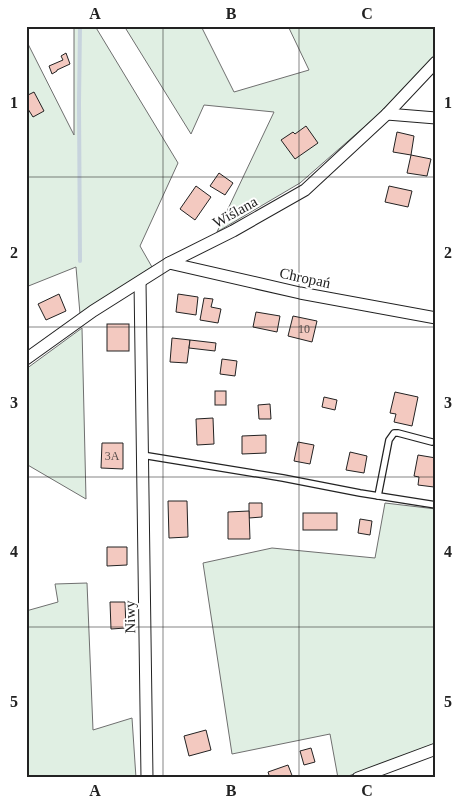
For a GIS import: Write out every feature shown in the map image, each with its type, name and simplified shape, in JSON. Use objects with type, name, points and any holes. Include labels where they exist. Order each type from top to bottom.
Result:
[{"type":"street","name":"Wiślana","points":[[26,359],[93,311],[169,263],[233,231],[306,190],[387,114],[436,62]]},
{"type":"street","points":[[387,114],[436,118]]},
{"type":"street","name":"Chropań","points":[[169,263],[300,293],[436,318]]},
{"type":"street","name":"Niwy","points":[[140,282],[147,778]]},
{"type":"street","points":[[358,778],[436,749]]},
{"type":"lane","points":[[378,496],[389,440],[394,433],[432,442]]},
{"type":"lane","points":[[142,455],[436,505]]},
{"type":"green space","points":[[74,26],[95,26],[178,163],[140,246],[152,267],[80,314],[76,267],[26,287],[26,40],[74,135]]},
{"type":"green space","points":[[131,26],[201,26],[234,92],[309,70],[288,26],[436,26],[436,54],[379,114],[300,183],[217,232],[274,112],[204,105],[191,134],[126,29]]},
{"type":"green space","points":[[82,328],[86,499],[26,464],[26,369]]},
{"type":"green space","points":[[385,503],[436,509],[436,744],[343,778],[338,778],[330,734],[232,754],[203,563],[272,548],[375,558]]},
{"type":"green space","points":[[87,583],[93,730],[132,718],[136,778],[26,778],[26,611],[58,602],[55,584]]},
{"type":"building","points":[[66,53],[70,64],[52,74],[49,66],[63,60],[61,56]]},
{"type":"building","points":[[34,92],[44,111],[33,117],[28,109],[26,110],[26,96]]},
{"type":"building","points":[[306,126],[318,143],[295,159],[281,140],[293,132],[295,134]]},
{"type":"building","points":[[397,132],[414,136],[411,155],[393,152]]},
{"type":"building","points":[[411,155],[431,159],[427,176],[407,173]]},
{"type":"building","points":[[219,173],[233,183],[225,195],[210,186]]},
{"type":"building","points":[[196,186],[211,197],[195,220],[180,209]]},
{"type":"building","points":[[389,186],[412,191],[408,207],[385,202]]},
{"type":"building","points":[[59,294],[66,311],[46,320],[38,304]]},
{"type":"building","points":[[178,294],[198,297],[196,315],[176,312]]},
{"type":"building","points":[[204,298],[213,299],[211,307],[221,309],[218,323],[200,320]]},
{"type":"building","points":[[256,312],[280,316],[277,332],[253,327]]},
{"type":"building","points":[[293,316],[317,321],[312,342],[288,336]]},
{"type":"building","points":[[107,324],[129,324],[129,351],[107,351]]},
{"type":"building","points":[[172,338],[190,340],[187,363],[170,362]]},
{"type":"building","points":[[190,340],[216,343],[215,351],[189,348]]},
{"type":"building","points":[[222,359],[237,361],[235,376],[220,374]]},
{"type":"building","points":[[215,391],[226,391],[226,405],[215,405]]},
{"type":"building","points":[[395,392],[418,397],[412,426],[394,422],[396,414],[390,413]]},
{"type":"building","points":[[324,397],[337,400],[335,410],[322,407]]},
{"type":"building","points":[[270,404],[271,419],[259,419],[258,405]]},
{"type":"building","points":[[213,418],[214,444],[197,445],[196,419]]},
{"type":"building","points":[[266,435],[266,453],[242,454],[242,436]]},
{"type":"building","points":[[298,442],[314,445],[310,464],[294,461]]},
{"type":"building","points":[[102,443],[123,443],[123,469],[101,468]]},
{"type":"building","points":[[350,452],[367,456],[364,473],[346,470]]},
{"type":"building","points":[[418,455],[436,458],[434,487],[418,485],[419,477],[414,476]]},
{"type":"building","points":[[168,501],[187,501],[188,537],[169,538]]},
{"type":"building","points":[[249,503],[262,503],[262,517],[249,518]]},
{"type":"building","points":[[249,511],[250,539],[228,539],[228,512]]},
{"type":"building","points":[[303,513],[337,513],[337,530],[303,530]]},
{"type":"building","points":[[360,519],[372,521],[370,535],[358,533]]},
{"type":"building","points":[[107,547],[127,547],[127,565],[107,566]]},
{"type":"building","points":[[110,602],[125,602],[126,628],[111,629]]},
{"type":"building","points":[[206,730],[211,750],[189,756],[184,736]]},
{"type":"building","points":[[311,748],[315,762],[304,765],[300,751]]},
{"type":"building","points":[[288,765],[293,778],[270,778],[268,772]]},
{"type":"waterway","points":[[80,26],[80,261]]}]
